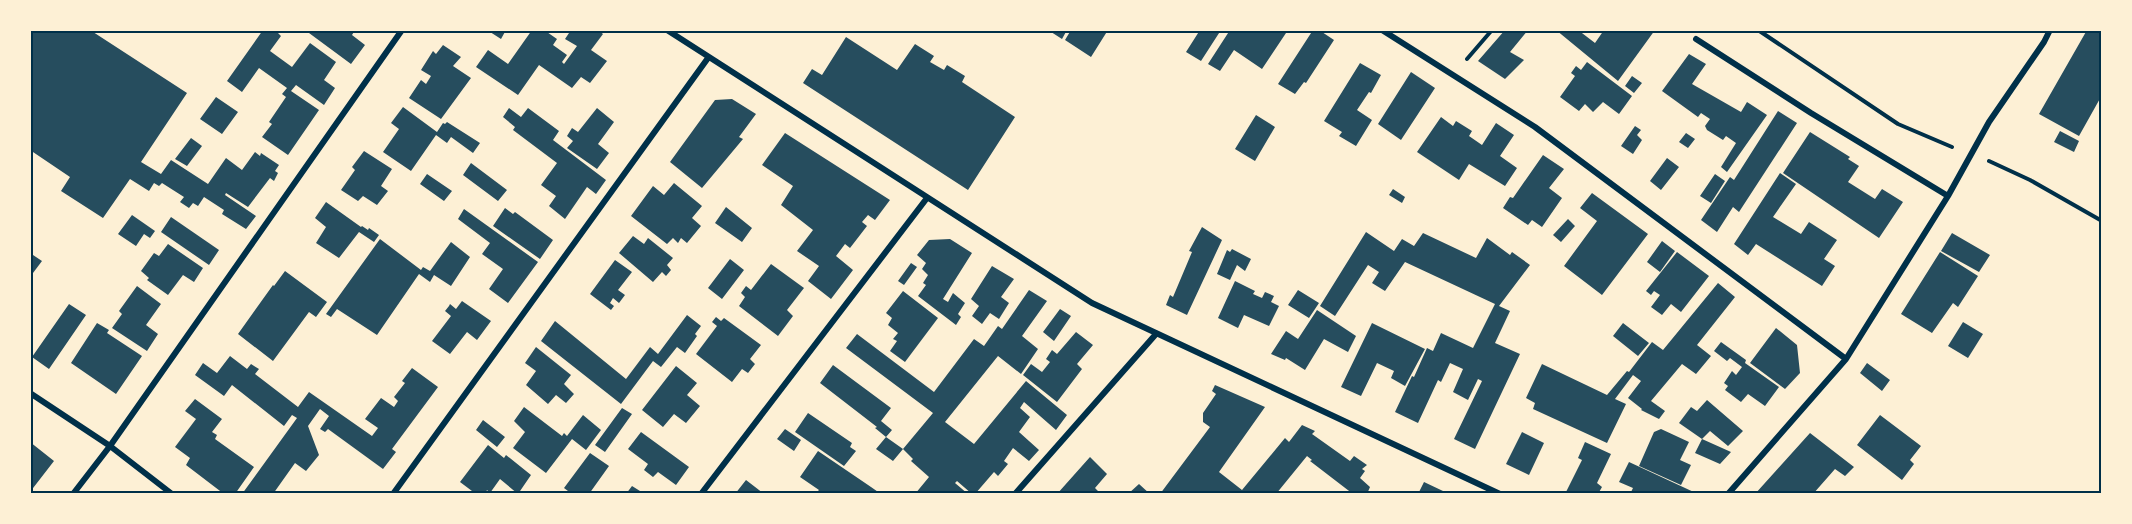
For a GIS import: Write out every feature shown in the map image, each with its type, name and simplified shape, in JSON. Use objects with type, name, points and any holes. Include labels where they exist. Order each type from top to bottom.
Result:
[{"type":"street","points":[[73,494],[110,446],[402,30]]},
{"type":"street","points":[[667,30],[1092,303],[1500,494]]},
{"type":"street","points":[[1382,30],[1535,128],[1846,359]]},
{"type":"street","points":[[1728,494],[1846,359],[1948,196],[1989,122],[2050,30]]},
{"type":"street","points":[[1696,39],[1811,113],[1948,196]]},
{"type":"street","points":[[393,494],[708,58]]},
{"type":"street","points":[[701,494],[927,198]]},
{"type":"street","points":[[1015,494],[1156,334]]},
{"type":"street","points":[[30,393],[110,446],[172,494]]},
{"type":"path","points":[[1453,75],[1492,30]]},
{"type":"path","points":[[1758,30],[1898,124],[2030,180],[2102,221]]},
{"type":"building","points":[[30,30],[90,30],[187,93],[141,162],[161,174],[171,160],[208,184],[226,158],[242,170],[255,152],[260,156],[261,153],[279,165],[275,171],[278,173],[274,181],[270,178],[248,207],[226,193],[225,195],[256,216],[246,229],[222,214],[224,210],[204,197],[198,206],[193,203],[189,208],[180,202],[184,197],[162,183],[159,186],[154,183],[149,191],[130,179],[103,218],[61,191],[70,177],[30,150]]},
{"type":"building","points":[[263,30],[280,30],[278,33],[281,36],[270,51],[292,67],[310,43],[336,62],[324,80],[335,88],[324,105],[296,85],[291,91],[319,110],[288,155],[262,137],[272,124],[269,122],[286,97],[282,94],[287,88],[259,68],[242,92],[227,81]]},
{"type":"building","points":[[312,30],[355,30],[352,35],[365,45],[351,64],[309,33]]},
{"type":"building","points":[[487,30],[506,30],[501,39]]},
{"type":"building","points":[[532,30],[544,30],[557,39],[553,45],[567,55],[562,62],[564,64],[577,46],[565,39],[571,30],[598,30],[603,34],[591,50],[607,61],[590,83],[581,77],[572,88],[539,65],[518,95],[476,67],[488,50],[508,64]]},
{"type":"building","points":[[1048,30],[1067,30],[1062,39]]},
{"type":"building","points":[[1071,30],[1108,30],[1091,57],[1065,40]]},
{"type":"building","points":[[1200,30],[1221,30],[1201,61],[1186,52]]},
{"type":"building","points":[[1230,30],[1288,30],[1262,69],[1234,50],[1220,71],[1208,64]]},
{"type":"building","points":[[1313,30],[1319,30],[1334,40],[1306,83],[1304,82],[1295,94],[1278,84]]},
{"type":"building","points":[[1505,30],[1528,30],[1510,52],[1524,60],[1505,79],[1478,61]]},
{"type":"building","points":[[1556,30],[1578,30],[1595,43],[1604,30],[1655,30],[1618,81]]},
{"type":"building","points":[[2087,30],[2102,31],[2102,95],[2079,136],[2039,114]]},
{"type":"building","points":[[846,37],[897,70],[915,44],[934,56],[930,62],[944,70],[947,65],[965,76],[962,82],[1015,117],[968,190],[803,83],[812,69],[822,75]]},
{"type":"building","points":[[443,45],[461,57],[453,66],[471,78],[441,119],[409,98],[421,80],[426,84],[431,76],[421,70],[433,51],[436,54]]},
{"type":"building","points":[[1689,54],[1706,64],[1692,84],[1741,112],[1747,102],[1767,115],[1727,172],[1721,167],[1736,143],[1726,136],[1723,140],[1707,130],[1705,126],[1710,119],[1701,113],[1698,117],[1662,91]]},
{"type":"building","points":[[1587,62],[1632,96],[1619,114],[1603,102],[1593,112],[1585,104],[1579,111],[1560,97],[1575,76],[1571,73],[1576,66],[1581,70]]},
{"type":"building","points":[[1360,63],[1381,75],[1371,93],[1369,92],[1357,110],[1372,120],[1356,146],[1339,136],[1342,132],[1324,121]]},
{"type":"building","points":[[1411,72],[1435,88],[1401,140],[1378,124]]},
{"type":"building","points":[[1632,76],[1642,83],[1634,93],[1625,86]]},
{"type":"building","points":[[216,97],[238,112],[222,134],[200,119]]},
{"type":"building","points":[[732,99],[756,114],[739,137],[743,139],[702,188],[670,162],[715,100]]},
{"type":"building","points":[[403,107],[437,132],[443,123],[447,122],[480,143],[473,153],[451,137],[447,143],[436,135],[411,171],[383,152],[399,129],[391,123]]},
{"type":"building","points":[[509,108],[521,117],[528,108],[559,131],[553,140],[606,180],[596,194],[587,187],[565,219],[549,206],[556,196],[541,185],[557,163],[513,130],[515,127],[503,117]]},
{"type":"building","points":[[597,108],[614,122],[598,144],[609,153],[597,169],[567,148],[573,141],[567,136],[572,128],[578,132]]},
{"type":"building","points":[[1778,111],[1797,123],[1739,212],[1733,207],[1717,232],[1701,220],[1730,177],[1734,180]]},
{"type":"building","points":[[1256,115],[1275,127],[1255,161],[1235,149]]},
{"type":"building","points":[[1441,117],[1453,126],[1456,121],[1472,131],[1469,136],[1482,145],[1496,123],[1514,135],[1500,156],[1517,168],[1505,186],[1469,164],[1459,180],[1417,152]]},
{"type":"building","points":[[1635,126],[1641,130],[1637,135],[1642,140],[1633,154],[1621,146]]},
{"type":"building","points":[[2060,131],[2079,141],[2074,152],[2054,142]]},
{"type":"building","points":[[1810,132],[1850,157],[1848,159],[1859,166],[1848,182],[1875,199],[1882,189],[1903,202],[1879,238],[1783,173]]},
{"type":"building","points":[[785,133],[890,200],[875,220],[868,215],[862,222],[867,226],[850,248],[845,244],[836,256],[853,270],[831,299],[808,281],[819,266],[797,251],[813,230],[781,205],[793,186],[762,165]]},
{"type":"building","points":[[1686,133],[1695,139],[1688,148],[1679,142]]},
{"type":"building","points":[[191,138],[202,146],[187,166],[175,159]]},
{"type":"building","points":[[364,151],[392,169],[381,186],[388,191],[377,205],[363,196],[358,201],[341,190],[355,170],[352,167]]},
{"type":"building","points":[[1543,155],[1564,169],[1549,188],[1562,198],[1542,227],[1532,220],[1528,225],[1503,208],[1510,197],[1513,198]]},
{"type":"building","points":[[1667,158],[1679,167],[1661,190],[1650,181]]},
{"type":"building","points":[[471,163],[507,190],[498,201],[463,175]]},
{"type":"building","points":[[1780,173],[1796,184],[1773,217],[1801,234],[1809,222],[1837,240],[1824,259],[1835,266],[1822,286],[1756,244],[1748,255],[1734,244]]},
{"type":"building","points":[[427,174],[452,191],[444,201],[420,184]]},
{"type":"building","points":[[1715,174],[1725,181],[1711,203],[1700,196]]},
{"type":"building","points":[[674,183],[702,206],[692,218],[701,226],[687,243],[681,238],[678,243],[673,238],[667,244],[631,216],[653,186],[664,195]]},
{"type":"building","points":[[1393,189],[1405,197],[1402,203],[1389,195]]},
{"type":"building","points":[[1592,193],[1648,234],[1602,295],[1564,266],[1597,221],[1580,208]]},
{"type":"building","points":[[326,202],[361,227],[368,230],[369,228],[379,235],[374,242],[359,232],[339,258],[316,243],[326,227],[315,218]]},
{"type":"building","points":[[726,207],[752,228],[742,242],[715,223]]},
{"type":"building","points":[[505,208],[513,214],[515,212],[553,240],[540,259],[493,226]]},
{"type":"building","points":[[464,209],[538,262],[508,303],[489,289],[503,269],[482,254],[490,243],[458,219]]},
{"type":"building","points":[[132,215],[155,231],[150,238],[144,234],[136,246],[118,234]]},
{"type":"building","points":[[171,217],[219,250],[209,265],[161,232]]},
{"type":"building","points":[[1568,219],[1575,226],[1561,242],[1553,235]]},
{"type":"building","points":[[1202,227],[1222,240],[1187,315],[1166,305],[1170,295],[1173,297],[1192,252],[1189,251]]},
{"type":"building","points":[[1366,232],[1394,251],[1402,239],[1414,246],[1423,233],[1476,258],[1487,238],[1510,255],[1512,252],[1530,265],[1499,306],[1510,311],[1495,343],[1520,354],[1475,449],[1454,439],[1482,381],[1478,379],[1468,400],[1453,392],[1463,369],[1450,363],[1441,382],[1438,380],[1418,423],[1395,412],[1427,348],[1433,351],[1441,333],[1473,348],[1495,304],[1405,262],[1385,291],[1372,283],[1379,272],[1368,265],[1335,316],[1320,306]]},
{"type":"building","points":[[1952,233],[1990,255],[1979,272],[1941,251]]},
{"type":"building","points":[[633,236],[644,244],[648,238],[673,258],[667,265],[671,270],[666,276],[662,272],[653,282],[619,253]]},
{"type":"building","points":[[380,239],[421,270],[423,267],[430,271],[451,242],[470,257],[451,286],[434,275],[430,282],[419,274],[377,335],[337,309],[331,317],[326,314]]},
{"type":"building","points":[[950,239],[972,253],[943,299],[948,302],[953,293],[965,303],[958,314],[961,317],[956,325],[918,296],[926,285],[923,283],[928,275],[922,269],[926,263],[917,255],[929,240]]},
{"type":"building","points":[[1662,241],[1675,251],[1660,272],[1647,262]]},
{"type":"building","points":[[168,244],[203,268],[194,282],[183,275],[168,295],[147,280],[149,278],[141,271],[154,253],[159,256]]},
{"type":"building","points":[[1232,249],[1251,259],[1245,271],[1237,265],[1230,280],[1217,274],[1227,250],[1230,252]]},
{"type":"building","points":[[1677,252],[1709,276],[1681,312],[1671,304],[1662,315],[1651,307],[1660,295],[1654,291],[1651,295],[1646,291]]},
{"type":"building","points":[[1940,252],[1978,276],[1958,307],[1953,303],[1932,333],[1901,314]]},
{"type":"building","points":[[30,253],[42,261],[30,277]]},
{"type":"building","points":[[730,259],[744,270],[722,299],[708,288]]},
{"type":"building","points":[[615,260],[632,272],[618,290],[625,295],[619,303],[613,298],[610,303],[614,306],[611,310],[590,294]]},
{"type":"building","points":[[911,263],[917,267],[904,285],[898,281]]},
{"type":"building","points":[[771,264],[804,288],[787,310],[793,316],[778,336],[739,306],[745,297],[741,293],[746,286],[751,290]]},
{"type":"building","points":[[992,266],[1014,279],[1001,297],[1009,303],[999,319],[990,313],[982,324],[972,316],[979,306],[971,299]]},
{"type":"building","points":[[285,271],[327,302],[316,317],[309,312],[273,361],[238,334]]},
{"type":"building","points":[[1235,281],[1255,291],[1253,294],[1262,298],[1265,292],[1274,296],[1271,302],[1279,306],[1269,326],[1244,315],[1238,328],[1218,318]]},
{"type":"building","points":[[1718,283],[1735,297],[1697,345],[1711,356],[1696,374],[1682,364],[1651,401],[1665,411],[1659,419],[1641,410],[1628,398],[1641,381],[1633,375],[1615,399],[1626,404],[1607,443],[1533,409],[1535,403],[1526,398],[1542,364],[1607,395],[1627,371],[1629,372],[1652,342],[1663,350]]},
{"type":"building","points":[[137,286],[161,304],[146,325],[158,334],[147,351],[112,328],[122,314],[119,311]]},
{"type":"building","points":[[1029,290],[1047,301],[1022,336],[1038,349],[1021,374],[998,356],[945,422],[974,444],[1026,381],[1067,415],[1056,430],[1024,402],[1020,408],[1030,417],[1019,432],[1039,450],[1029,461],[1013,448],[1004,461],[1008,464],[998,476],[994,472],[975,494],[957,481],[955,483],[968,494],[915,494],[929,477],[911,461],[913,459],[903,449],[933,413],[846,348],[857,334],[934,392],[974,339],[984,346],[998,326],[1002,329]]},
{"type":"building","points":[[1298,290],[1319,303],[1309,318],[1288,305]]},
{"type":"building","points":[[903,291],[938,318],[905,362],[890,351],[897,341],[893,339],[898,333],[888,325],[892,318],[886,313]]},
{"type":"building","points":[[462,301],[491,321],[477,340],[467,332],[450,354],[432,341],[451,316],[445,311],[450,304],[456,309]]},
{"type":"building","points":[[69,304],[86,315],[49,369],[32,357]]},
{"type":"building","points":[[1060,309],[1071,316],[1054,341],[1043,332]]},
{"type":"building","points":[[1317,310],[1356,336],[1348,352],[1324,339],[1305,370],[1286,358],[1285,360],[1271,354],[1286,331],[1298,339]]},
{"type":"building","points":[[687,315],[701,326],[685,353],[677,347],[661,367],[653,361],[621,404],[541,341],[555,321],[626,379],[650,347],[658,354]]},
{"type":"building","points":[[716,317],[721,321],[724,318],[761,345],[750,359],[755,364],[748,373],[742,369],[732,382],[696,354],[717,326],[712,322]]},
{"type":"building","points":[[1963,322],[1983,334],[1968,358],[1948,346]]},
{"type":"building","points":[[97,323],[109,330],[107,333],[142,356],[116,394],[71,363]]},
{"type":"building","points":[[1372,323],[1425,349],[1405,386],[1391,378],[1394,371],[1377,363],[1361,396],[1341,387]]},
{"type":"building","points":[[1623,323],[1649,343],[1638,356],[1613,336]]},
{"type":"building","points":[[1776,328],[1797,345],[1800,373],[1785,389],[1750,363]]},
{"type":"building","points":[[1076,332],[1093,345],[1077,364],[1082,369],[1057,402],[1023,375],[1031,364],[1042,372],[1050,362],[1046,359],[1052,350],[1057,354]]},
{"type":"building","points":[[1721,342],[1746,360],[1745,363],[1779,387],[1765,406],[1748,394],[1741,402],[1725,390],[1728,386],[1724,383],[1732,371],[1736,375],[1742,367],[1730,358],[1727,361],[1714,351]]},
{"type":"building","points":[[536,347],[571,375],[564,384],[574,394],[566,403],[556,395],[548,404],[526,385],[536,371],[525,363]]},
{"type":"building","points":[[230,356],[247,369],[251,364],[259,369],[255,374],[298,407],[309,392],[372,436],[378,428],[365,419],[381,398],[394,407],[398,401],[394,397],[405,383],[402,381],[412,368],[438,387],[392,449],[396,452],[383,469],[328,429],[325,432],[320,429],[329,416],[320,409],[308,426],[319,455],[306,471],[295,463],[273,494],[242,494],[297,418],[292,415],[284,426],[232,385],[224,396],[195,375],[203,363],[217,373]]},
{"type":"building","points":[[1867,363],[1890,380],[1882,391],[1860,373]]},
{"type":"building","points":[[833,365],[891,408],[881,421],[892,430],[886,437],[875,428],[877,427],[820,383]]},
{"type":"building","points":[[676,366],[697,383],[687,395],[700,406],[686,423],[674,414],[663,427],[642,410]]},
{"type":"building","points":[[1215,385],[1265,407],[1219,472],[1242,490],[1285,438],[1289,442],[1302,425],[1315,431],[1312,434],[1350,461],[1354,456],[1367,465],[1362,469],[1365,471],[1360,478],[1370,487],[1367,494],[1353,494],[1310,461],[1312,460],[1307,456],[1276,494],[1160,494],[1210,427],[1203,422],[1203,413],[1216,394],[1212,391]]},
{"type":"building","points":[[195,399],[222,419],[212,432],[217,435],[215,439],[254,467],[235,494],[224,494],[186,465],[190,458],[175,447],[196,419],[185,411]]},
{"type":"building","points":[[1707,400],[1743,431],[1728,446],[1710,431],[1702,439],[1679,423],[1691,407],[1697,411]]},
{"type":"building","points":[[524,407],[562,436],[564,433],[567,436],[583,415],[601,430],[586,450],[572,439],[546,473],[513,448],[525,432],[514,421]]},
{"type":"building","points":[[622,408],[632,414],[605,452],[595,445]]},
{"type":"building","points":[[808,413],[852,443],[850,447],[856,451],[844,466],[795,432]]},
{"type":"building","points":[[1880,415],[1921,446],[1910,460],[1914,464],[1902,480],[1857,445]]},
{"type":"building","points":[[483,420],[505,437],[497,447],[476,430]]},
{"type":"building","points":[[785,429],[801,440],[794,451],[777,439]]},
{"type":"building","points":[[1661,429],[1689,442],[1680,460],[1691,465],[1681,485],[1639,466],[1654,432]]},
{"type":"building","points":[[641,432],[689,467],[676,485],[658,472],[653,477],[644,470],[648,464],[628,449]]},
{"type":"building","points":[[1522,432],[1544,443],[1529,475],[1506,464]]},
{"type":"building","points":[[1810,433],[1854,467],[1845,476],[1835,469],[1813,494],[1755,494]]},
{"type":"building","points":[[886,437],[903,449],[893,461],[876,449]]},
{"type":"building","points":[[1702,439],[1731,452],[1720,464],[1695,453]]},
{"type":"building","points":[[30,442],[54,461],[30,492]]},
{"type":"building","points":[[1585,442],[1611,454],[1597,483],[1602,487],[1598,494],[1571,494],[1566,492],[1582,460],[1578,458]]},
{"type":"building","points":[[488,445],[504,458],[506,455],[531,475],[518,494],[500,479],[490,493],[487,490],[485,494],[477,491],[476,494],[460,482]]},
{"type":"building","points":[[818,451],[881,494],[822,494],[800,477]]},
{"type":"building","points":[[590,453],[609,466],[589,494],[572,494],[564,488]]},
{"type":"building","points":[[1090,457],[1107,474],[1095,488],[1101,494],[1057,494]]},
{"type":"building","points":[[1629,462],[1698,494],[1630,494],[1633,488],[1619,482]]},
{"type":"building","points":[[746,480],[759,490],[764,494],[735,494]]},
{"type":"building","points":[[1424,482],[1443,491],[1441,494],[1418,494]]},
{"type":"building","points":[[1139,484],[1150,494],[1128,494]]},
{"type":"building","points":[[632,486],[640,491],[644,494],[626,494]]}]
